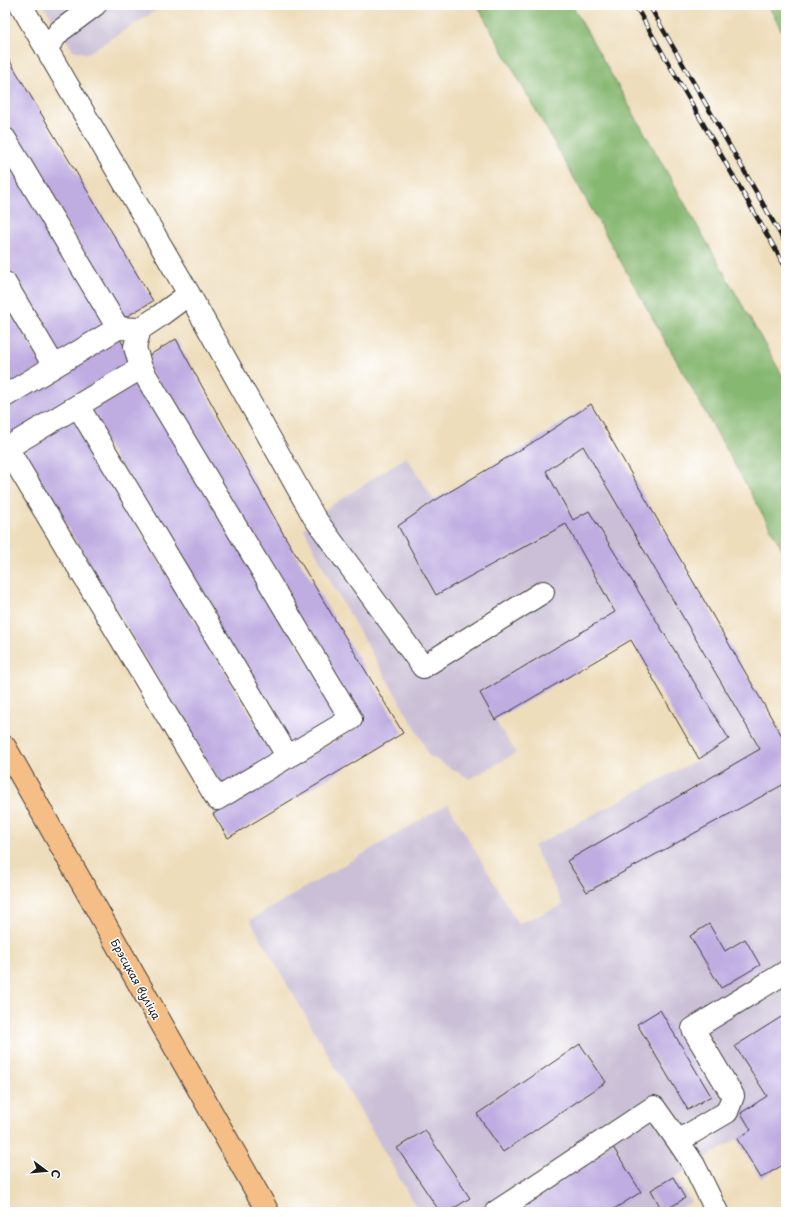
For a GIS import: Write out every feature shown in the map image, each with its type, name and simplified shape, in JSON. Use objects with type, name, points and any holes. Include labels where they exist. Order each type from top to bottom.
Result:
[{"type":"main road","name":"Брэсцкая вуліца","points":[[5,747],[268,1212]]},
{"type":"lane","points":[[21,5],[189,294],[314,517],[423,667],[543,592]]},
{"type":"lane","points":[[46,48],[60,31],[95,5]]},
{"type":"lane","points":[[5,139],[118,328]]},
{"type":"lane","points":[[5,283],[54,366]]},
{"type":"lane","points":[[5,396],[118,328],[140,329],[189,294]]},
{"type":"lane","points":[[140,329],[135,346],[140,368],[350,719],[217,799],[7,448],[140,368]]},
{"type":"lane","points":[[78,406],[288,757]]},
{"type":"lane","points":[[678,1141],[726,1112],[732,1096],[693,1029],[786,972]]},
{"type":"lane","points":[[496,1212],[654,1107],[694,1165],[717,1212]]},
{"type":"shaded area","points":[[43,5],[165,5],[87,54],[73,50]]},
{"type":"shaded area","points":[[591,404],[786,743],[786,1165],[785,1164],[761,1178],[737,1139],[675,1177],[691,1202],[674,1212],[419,1212],[250,920],[448,804],[518,924],[563,905],[534,846],[699,759],[631,640],[495,720],[516,753],[470,779],[428,755],[422,740],[333,586],[304,529],[314,517],[406,457],[434,500],[530,444]]},
{"type":"green space","points":[[477,5],[572,5],[786,382],[786,556]]},
{"type":"green space","points":[[768,5],[786,5],[786,39]]},
{"type":"building","points":[[5,53],[153,301],[124,318],[5,121]]},
{"type":"building","points":[[5,150],[109,325],[57,356],[5,270]]},
{"type":"building","points":[[5,302],[43,366],[5,389]]},
{"type":"building","points":[[118,336],[134,363],[5,441],[5,405]]},
{"type":"building","points":[[176,339],[284,535],[403,733],[228,838],[213,814],[361,725],[143,359]]},
{"type":"building","points":[[138,377],[341,717],[289,749],[86,409]]},
{"type":"building","points":[[591,404],[786,743],[786,783],[587,892],[567,861],[760,749],[583,446],[546,471],[573,520],[589,511],[729,739],[699,759],[631,640],[495,720],[480,693],[615,612],[566,524],[436,595],[398,526],[434,501],[530,444]]},
{"type":"building","points":[[72,416],[275,756],[223,788],[20,448]]},
{"type":"building","points":[[709,924],[725,951],[745,939],[760,965],[721,988],[690,936]]},
{"type":"building","points":[[660,1010],[711,1096],[688,1110],[637,1024]]},
{"type":"building","points":[[786,1014],[786,1163],[761,1178],[737,1139],[751,1130],[741,1113],[767,1096],[735,1046]]},
{"type":"building","points":[[580,1044],[606,1082],[503,1152],[477,1114]]},
{"type":"building","points":[[425,1130],[470,1198],[448,1212],[440,1212],[397,1148]]},
{"type":"building","points":[[613,1147],[641,1192],[609,1212],[509,1212]]},
{"type":"building","points":[[673,1177],[685,1198],[663,1212],[651,1190]]},
{"type":"railway","points":[[635,5],[786,268]]},
{"type":"railway","points":[[649,5],[786,244]]}]
